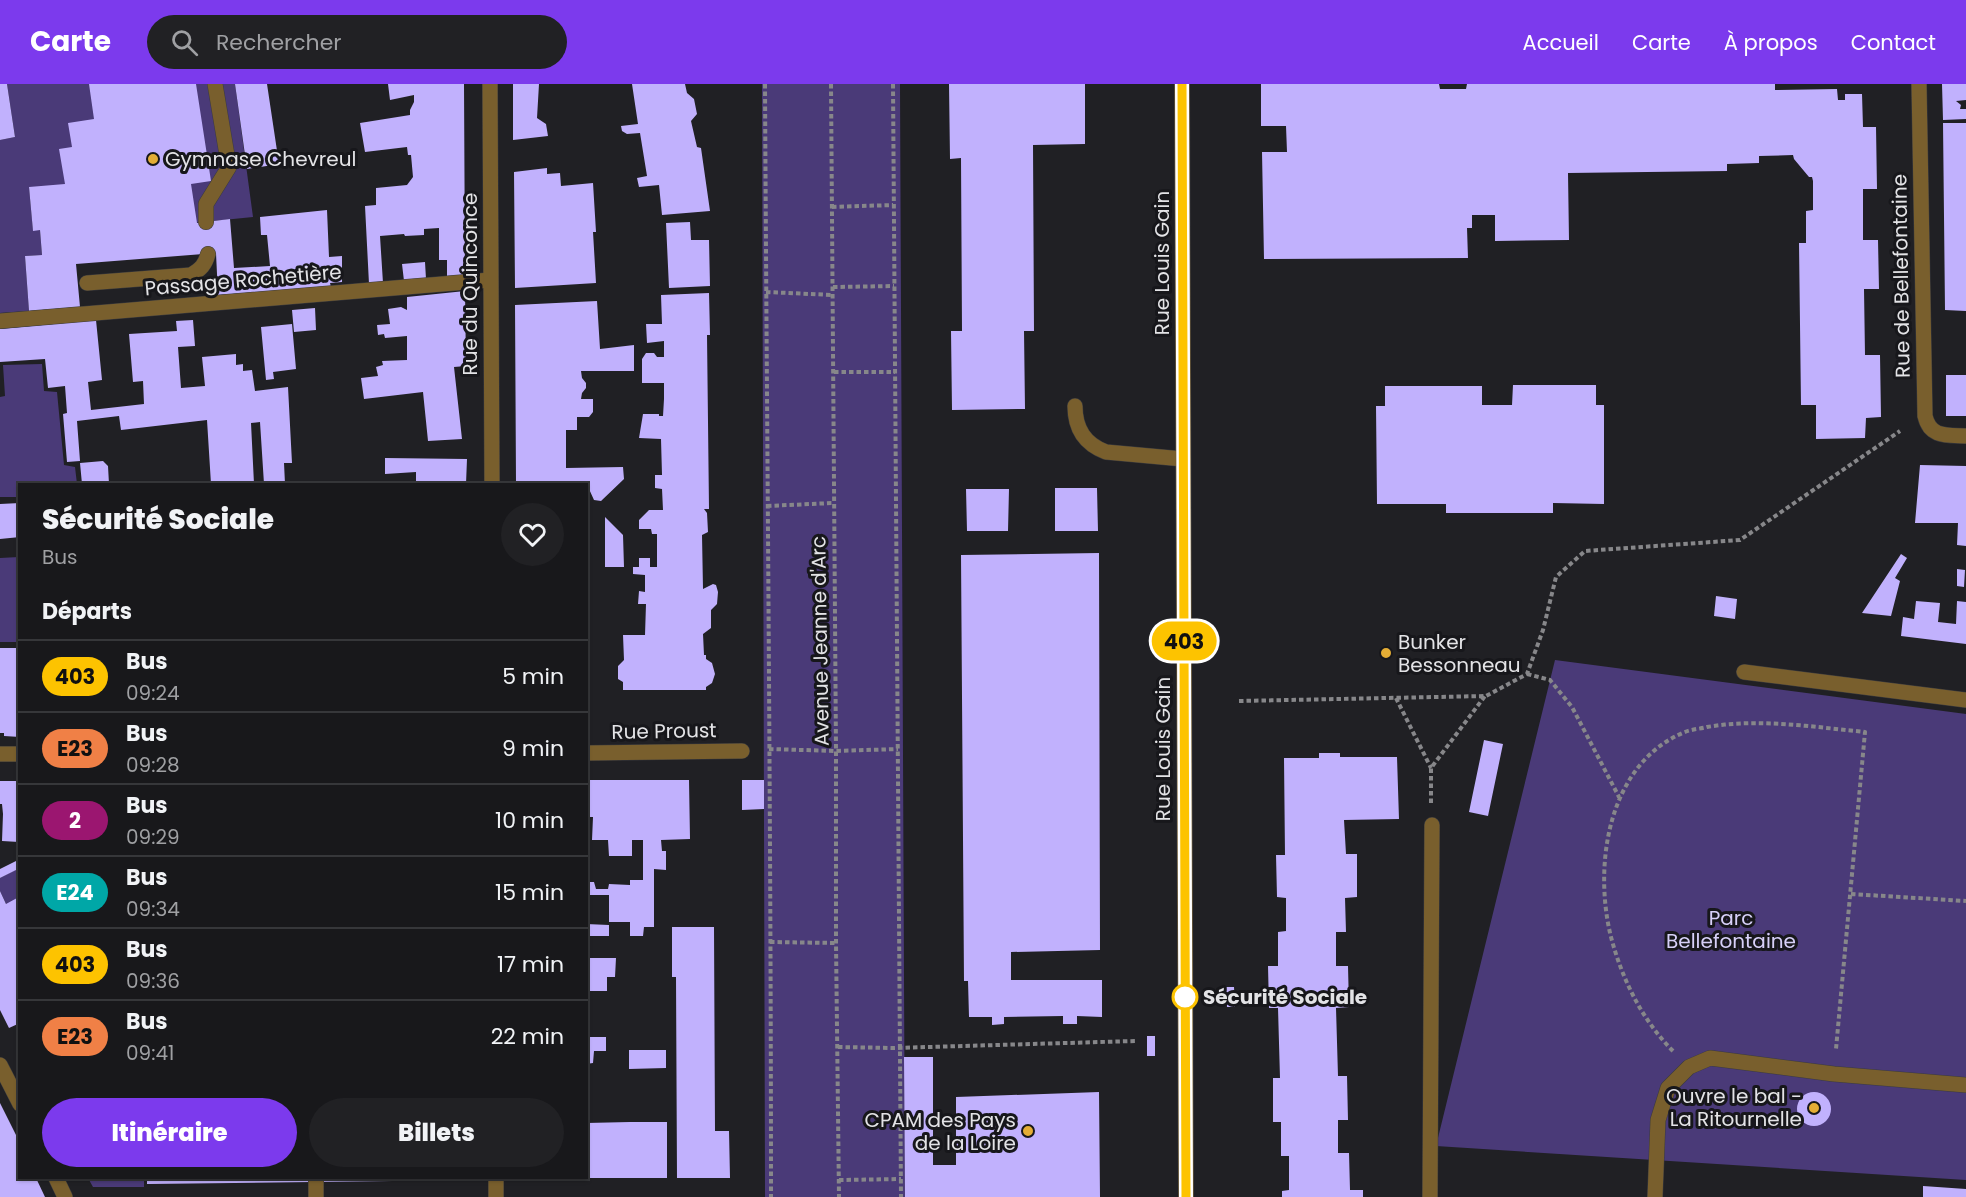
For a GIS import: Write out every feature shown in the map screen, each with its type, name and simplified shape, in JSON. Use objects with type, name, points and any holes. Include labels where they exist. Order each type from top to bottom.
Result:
[{"type":"street","points":[[206,222],[206,204],[229,167],[215,84]]},
{"type":"street","name":"Rue du Quinconce","points":[[490,84],[492,483]]},
{"type":"street","name":"Rue Louis Gain","points":[[1182,84],[1186,1197]]},
{"type":"street","name":"Rue de Bellefontaine","points":[[1919,84],[1925,416],[1931,430],[1938,434],[1966,436]]},
{"type":"street","points":[[87,284],[191,275],[200,270],[208,254]]},
{"type":"street","name":"Passage Rochetière","points":[[0,321],[490,280]]},
{"type":"street","points":[[1075,406],[1075,419],[1079,430],[1085,440],[1095,447],[1106,452],[1184,459]]},
{"type":"street","points":[[1744,672],[1966,700]]},
{"type":"street","name":"Rue Proust","points":[[588,753],[742,751]]},
{"type":"street","points":[[0,754],[18,754]]},
{"type":"street","points":[[1430,1197],[1432,825]]},
{"type":"street","points":[[1654,1197],[1659,1120],[1668,1088],[1689,1067],[1710,1058],[1834,1074],[1966,1085]]},
{"type":"street","points":[[0,1065],[18,1100]]},
{"type":"street","points":[[56,1179],[65,1197]]},
{"type":"street","points":[[496,1179],[496,1197]]},
{"type":"path","points":[[765,84],[771,1197]]},
{"type":"path","name":"Avenue Jeanne d'Arc","points":[[831,84],[839,1197]]},
{"type":"path","points":[[892,84],[901,1197]]},
{"type":"path","points":[[832,207],[893,205]]},
{"type":"path","points":[[833,287],[894,286]]},
{"type":"path","points":[[766,292],[833,295]]},
{"type":"path","points":[[834,372],[895,372]]},
{"type":"path","points":[[1431,768],[1486,696],[1527,674],[1543,630],[1556,577],[1585,551],[1740,540],[1900,431]]},
{"type":"path","points":[[767,506],[833,503]]},
{"type":"path","points":[[1527,674],[1550,680],[1572,707],[1619,797]]},
{"type":"path","points":[[1239,701],[1486,696]]},
{"type":"path","points":[[1396,698],[1431,768],[1432,825]]},
{"type":"path","points":[[1689,1067],[1648,1021],[1632,994],[1620,965],[1611,935],[1605,901],[1605,866],[1610,831],[1619,797],[1629,777],[1657,748],[1687,731],[1729,723],[1773,723],[1865,732],[1834,1074]]},
{"type":"path","points":[[770,749],[836,751],[898,749]]},
{"type":"path","points":[[1851,894],[1966,901]]},
{"type":"path","points":[[770,942],[836,943]]},
{"type":"path","points":[[838,1047],[900,1048],[1135,1041]]},
{"type":"path","points":[[839,1180],[901,1179]]},
{"type":"green space","name":"Gymnase Chevreul","points":[[7,84],[235,84],[253,217],[74,235],[29,187],[33,230],[40,230],[42,255],[25,256],[29,311],[0,313],[0,140],[15,137]]},
{"type":"green space","points":[[762,84],[900,84],[905,1197],[765,1197]]},
{"type":"green space","points":[[42,364],[44,391],[57,392],[64,465],[75,467],[77,483],[18,483],[18,497],[0,497],[0,397],[5,396],[3,365]]},
{"type":"green space","points":[[18,557],[18,642],[0,642],[0,558]]},
{"type":"green space","name":"Parc Bellefontaine","points":[[1555,660],[1966,714],[1966,1180],[1436,1146]]},
{"type":"green space","points":[[18,869],[18,903],[6,904],[0,891],[0,878]]},
{"type":"green space","points":[[89,1179],[144,1179],[144,1187],[93,1187]]},
{"type":"building","points":[[0,84],[7,84],[15,137],[0,140]]},
{"type":"building","points":[[89,84],[196,84],[211,181],[191,184],[197,223],[230,219],[234,268],[270,266],[267,235],[261,235],[260,217],[327,210],[329,257],[342,256],[342,282],[330,283],[331,287],[218,295],[216,253],[76,264],[80,307],[29,311],[25,256],[42,255],[40,230],[33,231],[29,187],[65,184],[59,149],[72,147],[68,123],[94,119]]},
{"type":"building","points":[[235,84],[267,84],[279,164],[247,169]]},
{"type":"building","points":[[388,84],[464,84],[465,276],[447,278],[447,260],[439,260],[439,228],[424,229],[424,235],[380,236],[383,283],[369,284],[365,206],[376,205],[376,188],[407,185],[413,177],[411,155],[408,155],[407,147],[365,152],[360,123],[410,115],[414,95],[390,100]]},
{"type":"building","points":[[513,84],[539,84],[537,118],[546,124],[548,136],[513,140]]},
{"type":"building","points":[[632,84],[685,84],[687,93],[694,99],[697,114],[691,121],[697,147],[701,148],[710,211],[662,215],[659,185],[639,187],[637,178],[647,176],[640,133],[627,134],[622,131],[621,126],[638,124]]},
{"type":"building","points":[[949,84],[1085,84],[1085,144],[1033,145],[1034,331],[1024,331],[1025,409],[952,410],[951,331],[962,331],[961,158],[950,159]]},
{"type":"building","points":[[1261,84],[1439,84],[1440,89],[1466,89],[1467,84],[1775,84],[1775,90],[1837,89],[1838,100],[1845,100],[1845,94],[1862,94],[1863,127],[1876,127],[1877,189],[1863,189],[1863,240],[1878,240],[1879,289],[1864,289],[1865,355],[1880,355],[1881,417],[1866,418],[1865,438],[1816,439],[1816,405],[1801,405],[1799,243],[1806,243],[1806,211],[1813,210],[1813,181],[1793,155],[1759,156],[1759,163],[1727,164],[1727,171],[1568,173],[1569,240],[1495,241],[1495,215],[1472,215],[1472,228],[1467,228],[1468,258],[1264,259],[1262,152],[1287,152],[1286,126],[1261,126]]},
{"type":"building","points":[[1942,84],[1966,84],[1966,100],[1956,101],[1961,105],[1960,109],[1966,109],[1966,119],[1943,120]]},
{"type":"building","points":[[1943,123],[1966,123],[1966,311],[1945,310]]},
{"type":"building","points":[[547,168],[547,174],[560,173],[561,186],[593,183],[596,283],[515,288],[514,172]]},
{"type":"building","points":[[690,222],[691,240],[709,240],[710,286],[669,288],[666,223]]},
{"type":"building","points":[[425,262],[426,279],[404,281],[402,264]]},
{"type":"building","points":[[465,291],[466,366],[454,367],[462,439],[428,441],[423,392],[364,399],[361,378],[378,376],[376,367],[383,365],[382,361],[407,360],[407,336],[385,338],[384,334],[378,335],[377,325],[390,324],[388,309],[401,307],[407,310],[407,297]]},
{"type":"building","points":[[709,293],[710,335],[707,335],[709,509],[704,509],[707,513],[708,532],[702,535],[703,589],[713,584],[716,585],[718,592],[717,604],[711,610],[711,628],[703,634],[704,655],[712,663],[715,674],[706,690],[623,690],[623,682],[618,679],[618,666],[624,660],[623,635],[645,635],[646,604],[638,604],[639,591],[645,592],[645,575],[633,574],[633,567],[639,567],[639,558],[650,558],[650,567],[657,567],[657,534],[652,534],[651,529],[639,529],[639,520],[649,510],[663,510],[662,489],[655,488],[655,475],[662,475],[661,439],[639,438],[643,414],[663,416],[664,383],[642,383],[642,359],[646,353],[664,357],[664,341],[647,343],[646,324],[662,324],[661,295]]},
{"type":"building","points":[[597,301],[600,349],[634,345],[634,371],[581,371],[586,388],[581,399],[593,399],[593,412],[589,417],[577,417],[577,430],[566,430],[566,468],[623,467],[624,479],[601,501],[594,500],[588,489],[588,483],[516,483],[515,305]]},
{"type":"building","points":[[315,308],[316,330],[294,332],[292,310]]},
{"type":"building","points":[[96,320],[102,380],[88,382],[91,410],[144,404],[143,381],[133,382],[129,334],[177,331],[176,321],[193,320],[195,346],[178,347],[181,388],[205,386],[202,357],[236,354],[236,365],[243,364],[243,371],[252,370],[255,391],[288,387],[292,463],[284,463],[285,483],[264,483],[260,422],[251,423],[254,483],[211,483],[207,420],[121,430],[119,416],[77,421],[80,461],[67,462],[63,414],[67,413],[65,386],[48,388],[45,359],[0,362],[0,329]]},
{"type":"building","points":[[292,324],[296,369],[273,372],[274,379],[266,380],[261,327]]},
{"type":"building","points":[[1946,375],[1966,375],[1966,416],[1946,416]]},
{"type":"building","points":[[1513,385],[1596,385],[1596,405],[1604,405],[1604,504],[1553,503],[1553,513],[1446,513],[1446,504],[1377,504],[1376,406],[1385,406],[1385,386],[1482,386],[1482,405],[1512,405]]},
{"type":"building","points":[[385,458],[467,459],[466,483],[416,483],[416,472],[385,474]]},
{"type":"building","points":[[103,461],[108,466],[109,483],[82,483],[80,463]]},
{"type":"building","points":[[1920,465],[1966,466],[1966,546],[1957,545],[1958,523],[1915,523]]},
{"type":"building","points":[[1055,488],[1097,488],[1098,531],[1055,531]]},
{"type":"building","points":[[966,489],[1009,489],[1008,531],[967,531]]},
{"type":"building","points":[[18,503],[18,537],[0,539],[0,504]]},
{"type":"building","points":[[605,517],[623,535],[624,567],[605,567]]},
{"type":"building","points":[[1099,553],[1100,950],[1011,952],[1011,980],[1102,980],[1102,1017],[1077,1016],[1077,1024],[1063,1024],[1063,1016],[1004,1017],[1004,1024],[992,1025],[992,1017],[969,1017],[968,981],[964,981],[961,555]]},
{"type":"building","points":[[1901,554],[1907,558],[1895,578],[1900,581],[1891,616],[1862,613]]},
{"type":"building","points":[[1957,569],[1965,570],[1964,587],[1957,586]]},
{"type":"building","points":[[1716,596],[1737,599],[1735,619],[1714,616]]},
{"type":"building","points":[[1916,601],[1940,603],[1938,622],[1956,624],[1957,601],[1966,602],[1966,644],[1901,636],[1903,617],[1914,619]]},
{"type":"building","points":[[0,648],[18,648],[18,737],[4,736],[4,733],[0,733]]},
{"type":"building","points":[[1484,740],[1503,744],[1488,816],[1469,812]]},
{"type":"building","points":[[1319,753],[1340,753],[1340,757],[1397,757],[1399,819],[1344,820],[1346,854],[1357,854],[1357,897],[1345,898],[1346,932],[1336,932],[1336,966],[1348,966],[1349,1007],[1336,1008],[1338,1076],[1347,1076],[1348,1120],[1338,1120],[1338,1153],[1349,1153],[1350,1190],[1363,1190],[1363,1197],[1282,1197],[1282,1191],[1289,1190],[1289,1156],[1281,1156],[1281,1122],[1273,1122],[1273,1078],[1280,1078],[1278,1008],[1269,1008],[1268,966],[1278,966],[1278,932],[1286,931],[1286,898],[1277,897],[1276,855],[1285,855],[1284,758],[1319,758]]},
{"type":"building","points":[[588,780],[689,780],[690,839],[661,840],[662,851],[666,851],[666,870],[654,869],[654,927],[644,927],[643,936],[630,936],[630,922],[609,922],[609,895],[588,895],[588,882],[594,882],[596,889],[608,889],[609,884],[630,885],[630,880],[643,880],[643,840],[632,840],[632,856],[609,856],[608,840],[592,840],[593,817],[588,817]]},
{"type":"building","points":[[742,780],[764,780],[764,809],[742,810]]},
{"type":"building","points":[[0,781],[18,781],[18,842],[2,841],[3,814],[2,804],[0,804]]},
{"type":"building","points":[[18,860],[18,869],[0,878],[0,869]]},
{"type":"building","points":[[0,891],[6,904],[17,898],[18,900],[18,1024],[9,1028],[0,1010]]},
{"type":"building","points":[[588,924],[609,925],[609,936],[588,936]]},
{"type":"building","points":[[672,927],[714,927],[715,1131],[729,1131],[730,1178],[677,1178],[676,977],[672,977]]},
{"type":"building","points":[[588,958],[616,958],[615,977],[607,977],[607,991],[588,991]]},
{"type":"building","points":[[1226,987],[1234,987],[1235,1007],[1227,1007]]},
{"type":"building","points":[[1147,1036],[1155,1036],[1155,1056],[1147,1056]]},
{"type":"building","points":[[588,1037],[606,1037],[606,1051],[594,1051],[593,1063],[588,1064]]},
{"type":"building","points":[[629,1050],[666,1050],[666,1068],[629,1069]]},
{"type":"building","name":"CPAM des Pays de la Loire","points":[[904,1057],[933,1057],[933,1165],[956,1165],[956,1097],[1099,1092],[1100,1197],[905,1197]]},
{"type":"building","name":"Ouvre le bal - La Ritournelle","points":[[1814,1092],[1826,1097],[1831,1109],[1826,1121],[1814,1126],[1802,1121],[1797,1109],[1802,1097]]},
{"type":"building","points":[[0,1103],[18,1139],[18,1179],[36,1179],[45,1197],[0,1197]]},
{"type":"building","points":[[667,1122],[667,1178],[588,1178],[588,1123]]},
{"type":"building","points":[[147,1179],[471,1179],[471,1180],[147,1184]]},
{"type":"building","points":[[1923,1186],[1966,1189],[1966,1197],[1923,1197]]},
{"type":"bus line","name":"403","points":[[1182,84],[1186,1197]]},
{"type":"place","name":"Gymnase Chevreul","points":[[153,159]]},
{"type":"place","name":"Bunker Bessonneau","points":[[1386,653]]},
{"type":"place","name":"Sécurité Sociale","points":[[1185,997]]},
{"type":"place","name":"Ouvre le bal - La Ritournelle","points":[[1814,1108]]},
{"type":"place","name":"CPAM des Pays de la Loire","points":[[1028,1131]]}]
